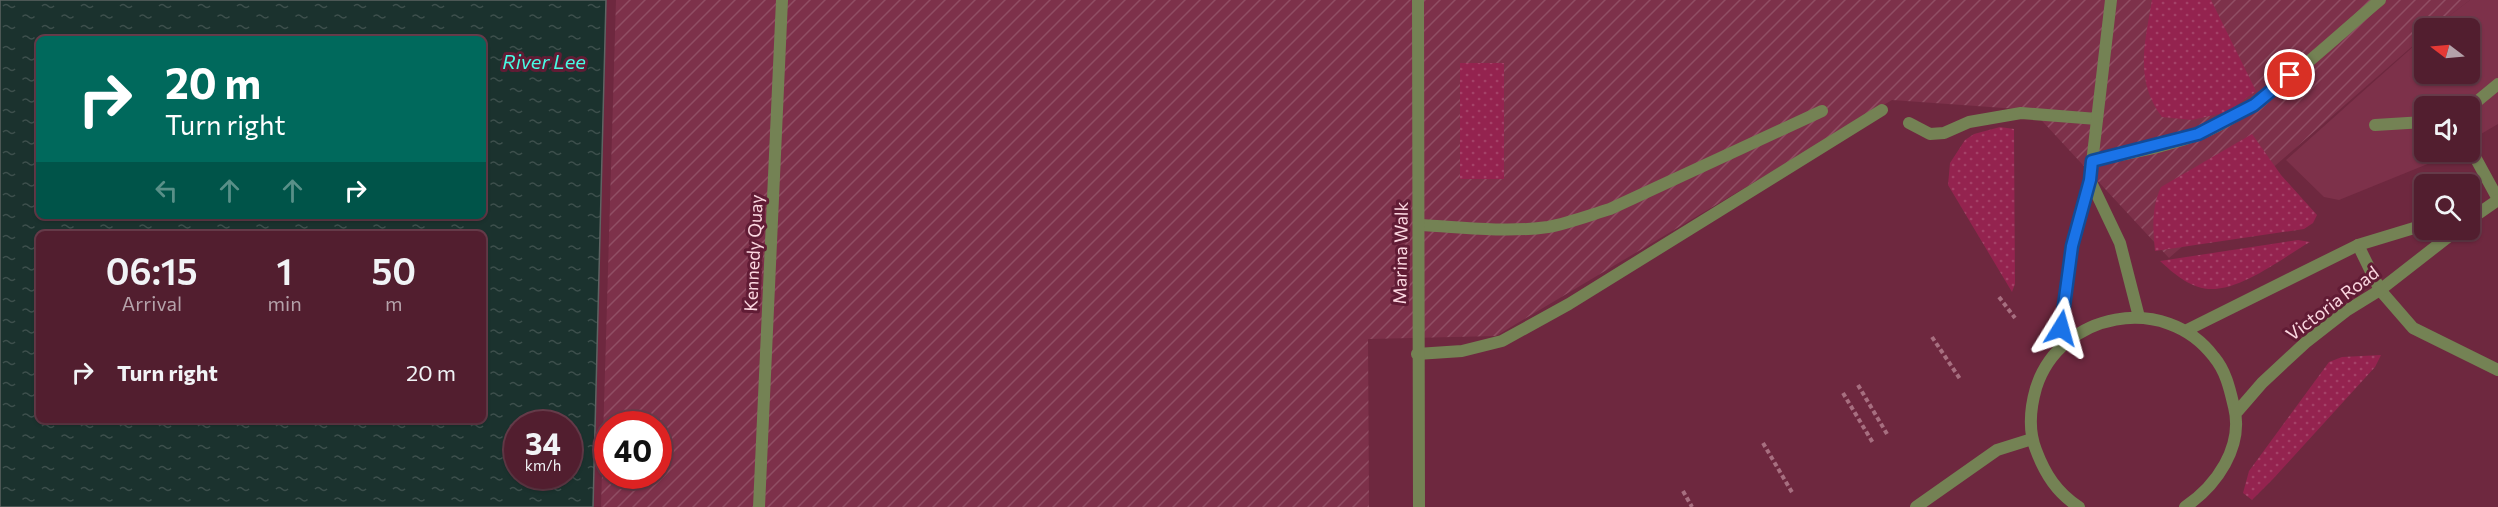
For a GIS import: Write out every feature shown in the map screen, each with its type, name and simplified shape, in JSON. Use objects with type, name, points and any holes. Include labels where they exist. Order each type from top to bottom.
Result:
[{"type":"street","name":"Kennedy Quay","points":[[759,507],[782,0]]},
{"type":"street","name":"Marina Walk","points":[[1418,0],[1419,507]]},
{"type":"street","points":[[2059,348],[2072,246],[2090,180],[2111,0]]},
{"type":"street","points":[[2092,161],[2182,139],[2227,121],[2254,105],[2380,0]]},
{"type":"street","points":[[2480,99],[2498,84]]},
{"type":"street","points":[[1417,354],[1462,351],[1502,341],[1569,304],[1882,110]]},
{"type":"street","points":[[1419,225],[1518,230],[1576,220],[1610,209],[1822,111]]},
{"type":"street","points":[[1909,123],[1930,134],[1944,133],[1969,122],[2021,112],[2097,119]]},
{"type":"street","points":[[2375,125],[2414,123]]},
{"type":"street","points":[[2476,162],[2494,202]]},
{"type":"street","points":[[2090,180],[2120,243],[2139,317]]},
{"type":"street","points":[[2480,208],[2494,202]]},
{"type":"street","points":[[2480,212],[2494,202]]},
{"type":"street","name":"Victoria Road","points":[[2185,331],[2358,245],[2414,228]]},
{"type":"street","name":"Victoria Road","points":[[2236,413],[2262,383],[2305,343],[2346,311],[2380,290],[2444,240]]},
{"type":"street","points":[[2358,245],[2380,290],[2399,315],[2413,328],[2498,370]]},
{"type":"street","points":[[2079,507],[2067,499],[2044,472],[2032,439],[2030,406],[2040,375],[2059,348],[2082,330],[2109,319],[2139,317],[2168,323],[2185,331],[2214,357],[2228,382],[2236,413],[2234,441],[2222,471],[2202,495],[2185,507]]},
{"type":"street","points":[[1916,507],[1997,450],[2032,439]]},
{"type":"path","points":[[1999,297],[2015,318]]},
{"type":"path","points":[[1932,337],[1960,379]]},
{"type":"path","points":[[1857,385],[1887,434]]},
{"type":"path","points":[[1843,393],[1874,443]]},
{"type":"path","points":[[1763,443],[1793,494]]},
{"type":"path","points":[[1683,490],[1692,507]]},
{"type":"shaded area","points":[[616,0],[2470,0],[2446,18],[2414,18],[2414,45],[2169,258],[2032,110],[1892,100],[1496,336],[1368,339],[1369,507],[601,507],[602,489],[672,489],[672,411],[604,411]]},
{"type":"shaded area","points":[[2152,0],[2211,0],[2256,91],[2227,112],[2192,120],[2162,117],[2153,103],[2145,75],[2145,46]]},
{"type":"shaded area","points":[[2470,0],[2498,0],[2498,124],[2480,135],[2480,96],[2414,96],[2414,162],[2433,162],[2339,200],[2324,197],[2286,160],[2414,46],[2414,84],[2480,84],[2480,18],[2446,18]]},
{"type":"shaded area","points":[[1460,63],[1504,63],[1504,179],[1460,179]]},
{"type":"shaded area","points":[[2000,127],[2014,129],[2015,284],[2012,292],[1948,185],[1950,163],[1965,140],[1974,134]]},
{"type":"shaded area","points":[[2252,134],[2281,175],[2317,215],[2313,223],[2304,229],[2155,251],[2154,211],[2161,187]]},
{"type":"shaded area","points":[[2298,240],[2310,242],[2261,272],[2234,285],[2221,288],[2208,289],[2194,285],[2176,275],[2160,261]]},
{"type":"shaded area","points":[[2381,355],[2375,367],[2252,500],[2243,493],[2249,471],[2329,362],[2342,357]]},
{"type":"water","name":"River Lee","points":[[0,0],[606,0],[593,507],[0,507]]},
{"type":"route","points":[[2061,328],[2072,246],[2090,180],[2092,161],[2174,142],[2198,134],[2254,105],[2290,75]]}]
